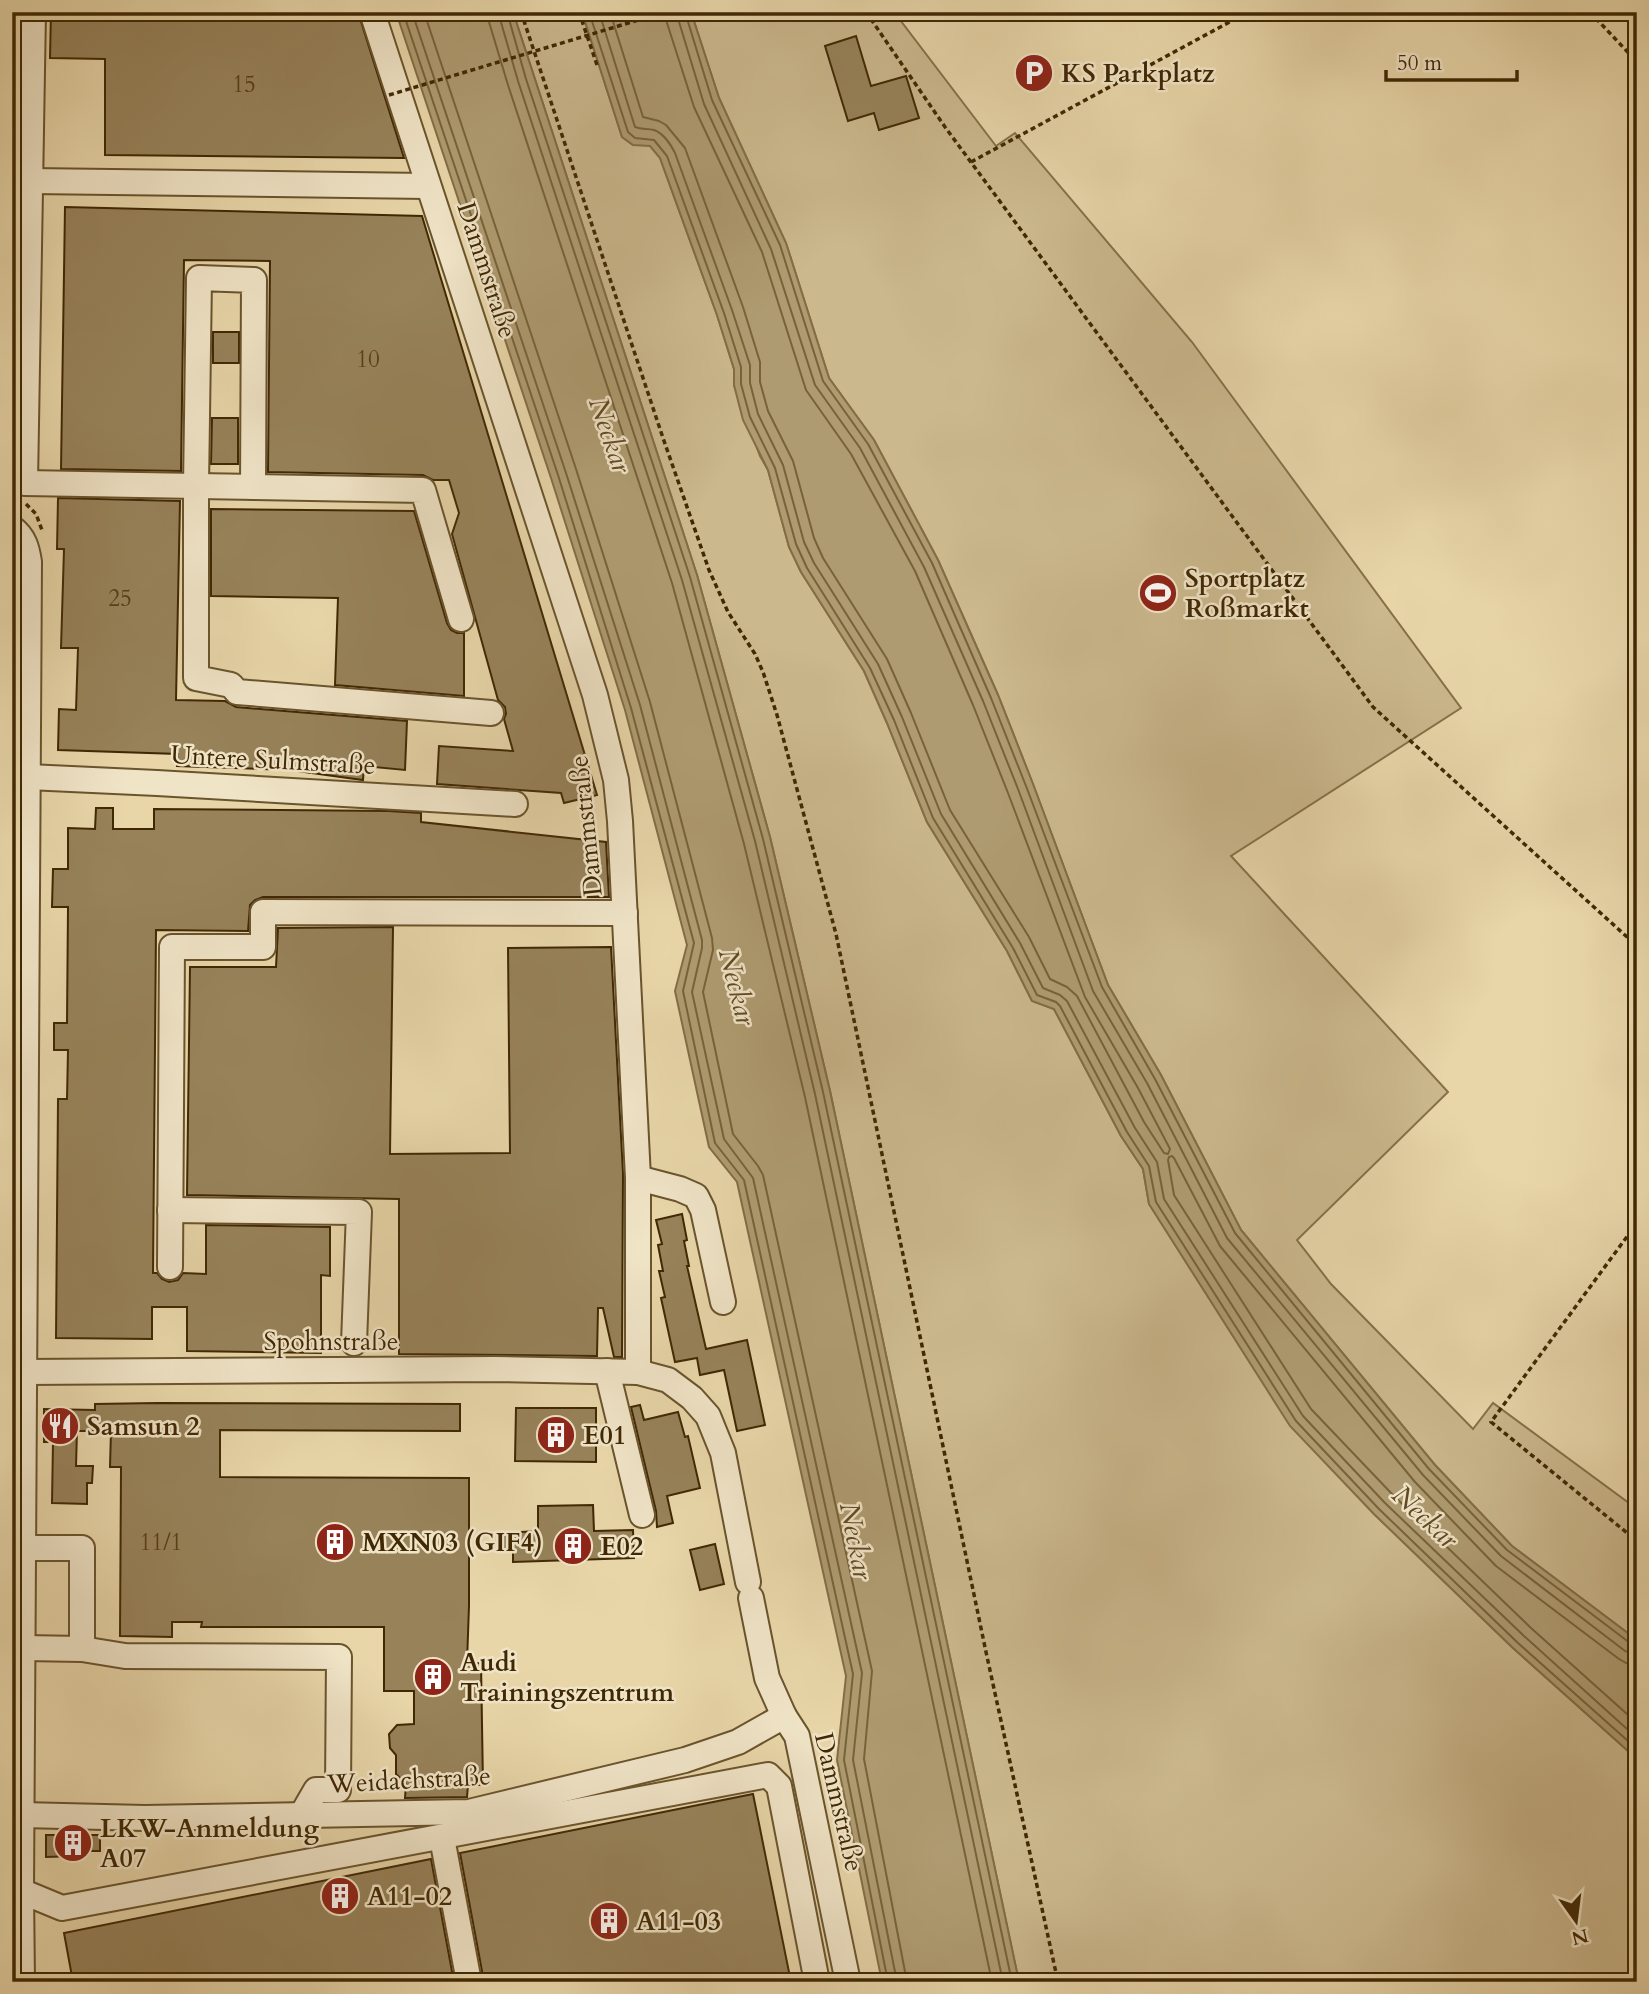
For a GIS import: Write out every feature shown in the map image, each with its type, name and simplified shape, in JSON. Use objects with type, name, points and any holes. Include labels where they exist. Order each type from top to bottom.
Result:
[{"type":"street","points":[[33,12],[23,42],[30,181],[25,483],[423,491],[461,619]]},
{"type":"street","name":"Dammstraße","points":[[372,12],[595,695],[616,780],[638,1178],[638,1372],[668,1380],[692,1398],[708,1416],[723,1453],[767,1678],[784,1716],[797,1736],[848,1982]]},
{"type":"street","points":[[30,181],[428,186]]},
{"type":"street","points":[[253,487],[254,279],[199,278],[196,678],[230,685],[237,692],[491,713]]},
{"type":"street","points":[[12,528],[19,533],[26,546],[29,562],[28,777],[19,957],[19,1163],[24,1372],[22,1982]]},
{"type":"street","name":"Untere Sulmstraße","points":[[28,777],[515,804]]},
{"type":"street","points":[[170,1267],[172,947],[263,947],[263,912],[625,912]]},
{"type":"street","points":[[638,1178],[696,1196],[703,1210],[723,1301]]},
{"type":"street","points":[[170,1210],[359,1212],[354,1343]]},
{"type":"street","name":"Spohnstraße","points":[[24,1372],[495,1369],[638,1372]]},
{"type":"street","points":[[607,1371],[642,1515]]},
{"type":"street","points":[[24,1548],[82,1548],[82,1649]]},
{"type":"street","points":[[24,1648],[82,1649],[125,1656],[339,1657],[338,1790],[316,1790],[301,1816]]},
{"type":"street","name":"Weidachstraße","points":[[22,1815],[145,1818],[469,1812],[685,1760],[738,1742],[784,1716]]},
{"type":"street","points":[[21,1891],[62,1908],[768,1776],[779,1786],[817,1982]]},
{"type":"street","points":[[442,1838],[468,1982]]},
{"type":"path","points":[[521,12],[709,570],[728,612],[755,654],[763,672],[818,863],[836,934],[1058,1982]]},
{"type":"path","points":[[579,12],[598,68]]},
{"type":"path","points":[[389,95],[665,12]]},
{"type":"path","points":[[866,12],[971,162],[1373,707],[1637,946]]},
{"type":"path","points":[[971,162],[1248,12]]},
{"type":"path","points":[[1590,12],[1637,62]]},
{"type":"path","points":[[1637,1223],[1491,1422],[1637,1541]]},
{"type":"shaded area","points":[[513,12],[582,12],[622,137],[633,145],[650,145],[660,158],[717,315],[734,369],[734,385],[760,456],[768,470],[789,547],[801,572],[864,671],[927,822],[1007,951],[1032,1001],[1054,1009],[1121,1136],[1143,1169],[1149,1204],[1290,1425],[1374,1514],[1513,1648],[1637,1759],[1637,1982],[1019,1982],[830,1091],[770,837],[697,575]]},
{"type":"shaded area","points":[[691,12],[894,12],[996,146],[1015,133],[1192,342],[1461,708],[1231,856],[1448,1092],[1297,1240],[1331,1284],[1473,1429],[1493,1403],[1637,1509],[1637,1640],[1512,1546],[1435,1465],[1241,1230],[1161,1075],[1108,985],[998,695],[938,560],[874,440],[829,378],[786,243],[719,98]]},
{"type":"water","name":"Neckar","points":[[396,12],[513,12],[697,575],[770,837],[830,1091],[1019,1982],[882,1982],[837,1760],[846,1676],[737,1182],[709,1147],[675,991],[687,945],[625,710]]},
{"type":"water","name":"Neckar","points":[[582,12],[691,12],[719,98],[786,243],[829,378],[874,440],[938,560],[998,695],[1108,985],[1161,1075],[1241,1230],[1435,1465],[1512,1546],[1637,1640],[1637,1759],[1513,1648],[1374,1514],[1290,1426],[1149,1204],[1143,1169],[1121,1136],[1054,1009],[1032,1001],[1007,951],[927,822],[864,671],[801,572],[789,547],[768,470],[743,420],[734,385],[734,369],[717,315],[660,158],[650,146],[633,145],[622,137]]},
{"type":"building","points":[[51,12],[358,12],[404,158],[105,155],[105,59],[50,58]]},
{"type":"building","points":[[856,36],[871,86],[906,76],[919,118],[879,130],[874,113],[848,121],[825,46]]},
{"type":"building","points":[[65,207],[422,216],[597,795],[564,803],[561,793],[437,784],[439,746],[513,751],[504,719],[505,707],[498,700],[452,534],[459,513],[449,480],[433,480],[423,475],[268,472],[270,261],[184,260],[181,471],[61,469]]},
{"type":"building","points":[[213,332],[239,332],[239,363],[213,363]]},
{"type":"building","points":[[212,418],[238,418],[238,464],[211,464]]},
{"type":"building","points":[[58,498],[180,501],[176,700],[225,701],[236,707],[407,721],[405,770],[364,766],[363,780],[290,770],[177,766],[178,754],[58,750],[59,709],[76,710],[78,648],[61,648],[64,549],[57,549]]},
{"type":"building","points":[[211,509],[414,511],[447,623],[451,630],[464,633],[464,696],[335,685],[338,598],[211,596]]},
{"type":"building","points":[[96,808],[113,808],[113,829],[154,829],[154,809],[388,811],[421,813],[421,822],[606,842],[609,897],[263,897],[250,905],[248,931],[156,930],[153,1273],[169,1282],[178,1280],[183,1273],[206,1274],[206,1225],[330,1227],[330,1276],[321,1275],[321,1353],[187,1351],[187,1307],[152,1307],[152,1339],[56,1338],[58,1099],[67,1099],[68,1050],[54,1050],[54,1023],[67,1023],[68,907],[52,907],[53,869],[68,869],[68,828],[95,829]]},
{"type":"building","points":[[393,927],[390,1154],[510,1153],[508,948],[611,947],[623,1173],[622,1357],[614,1357],[603,1308],[598,1308],[597,1356],[399,1354],[399,1199],[187,1195],[190,967],[276,967],[278,928]]},
{"type":"building","points":[[682,1214],[687,1240],[684,1241],[687,1266],[706,1349],[747,1340],[765,1425],[737,1431],[724,1370],[700,1375],[697,1358],[675,1362],[661,1298],[665,1297],[659,1271],[663,1271],[658,1245],[662,1244],[656,1220]]},
{"type":"building","points":[[95,1404],[460,1404],[460,1431],[220,1430],[220,1477],[469,1478],[467,1663],[481,1663],[483,1785],[468,1785],[467,1797],[405,1798],[406,1784],[396,1774],[396,1755],[390,1748],[389,1734],[397,1725],[414,1724],[414,1691],[384,1691],[384,1627],[201,1627],[202,1622],[172,1622],[172,1637],[120,1636],[121,1467],[110,1467],[111,1431],[77,1431],[76,1466],[93,1466],[92,1483],[87,1483],[87,1504],[52,1503],[53,1442],[44,1442],[44,1409],[95,1410]]},
{"type":"building","points":[[640,1405],[644,1420],[678,1412],[685,1437],[688,1436],[700,1488],[667,1496],[673,1523],[657,1527],[656,1511],[631,1407]]},
{"type":"building","name":"E01","points":[[516,1408],[596,1408],[596,1462],[515,1461]]},
{"type":"building","name":"E02","points":[[593,1505],[594,1531],[633,1530],[634,1558],[513,1562],[513,1549],[504,1549],[504,1533],[538,1531],[538,1506]]},
{"type":"building","points":[[715,1544],[724,1584],[700,1590],[690,1550]]},
{"type":"building","name":"A11-03","points":[[753,1794],[791,1982],[484,1982],[460,1853]]},
{"type":"building","name":"LKW-Anmeldung A07","points":[[46,1835],[100,1835],[100,1851],[77,1851],[77,1856],[46,1857]]},
{"type":"building","name":"A11-02","points":[[431,1859],[454,1982],[73,1982],[64,1933]]},
{"type":"place","name":"KS Parkplatz","points":[[1034,73]]},
{"type":"place","name":"Sportplatz Roßmarkt","points":[[1158,593]]},
{"type":"place","name":"Samsun 2","points":[[60,1426]]},
{"type":"place","name":"E01","points":[[556,1435]]},
{"type":"place","name":"MXN03 (GIF4)","points":[[335,1542]]},
{"type":"place","name":"E02","points":[[573,1546]]},
{"type":"place","name":"Audi Trainingszentrum","points":[[433,1677]]},
{"type":"place","name":"LKW-Anmeldung A07","points":[[73,1843]]},
{"type":"place","name":"A11-02","points":[[340,1896]]},
{"type":"place","name":"A11-03","points":[[609,1921]]}]
